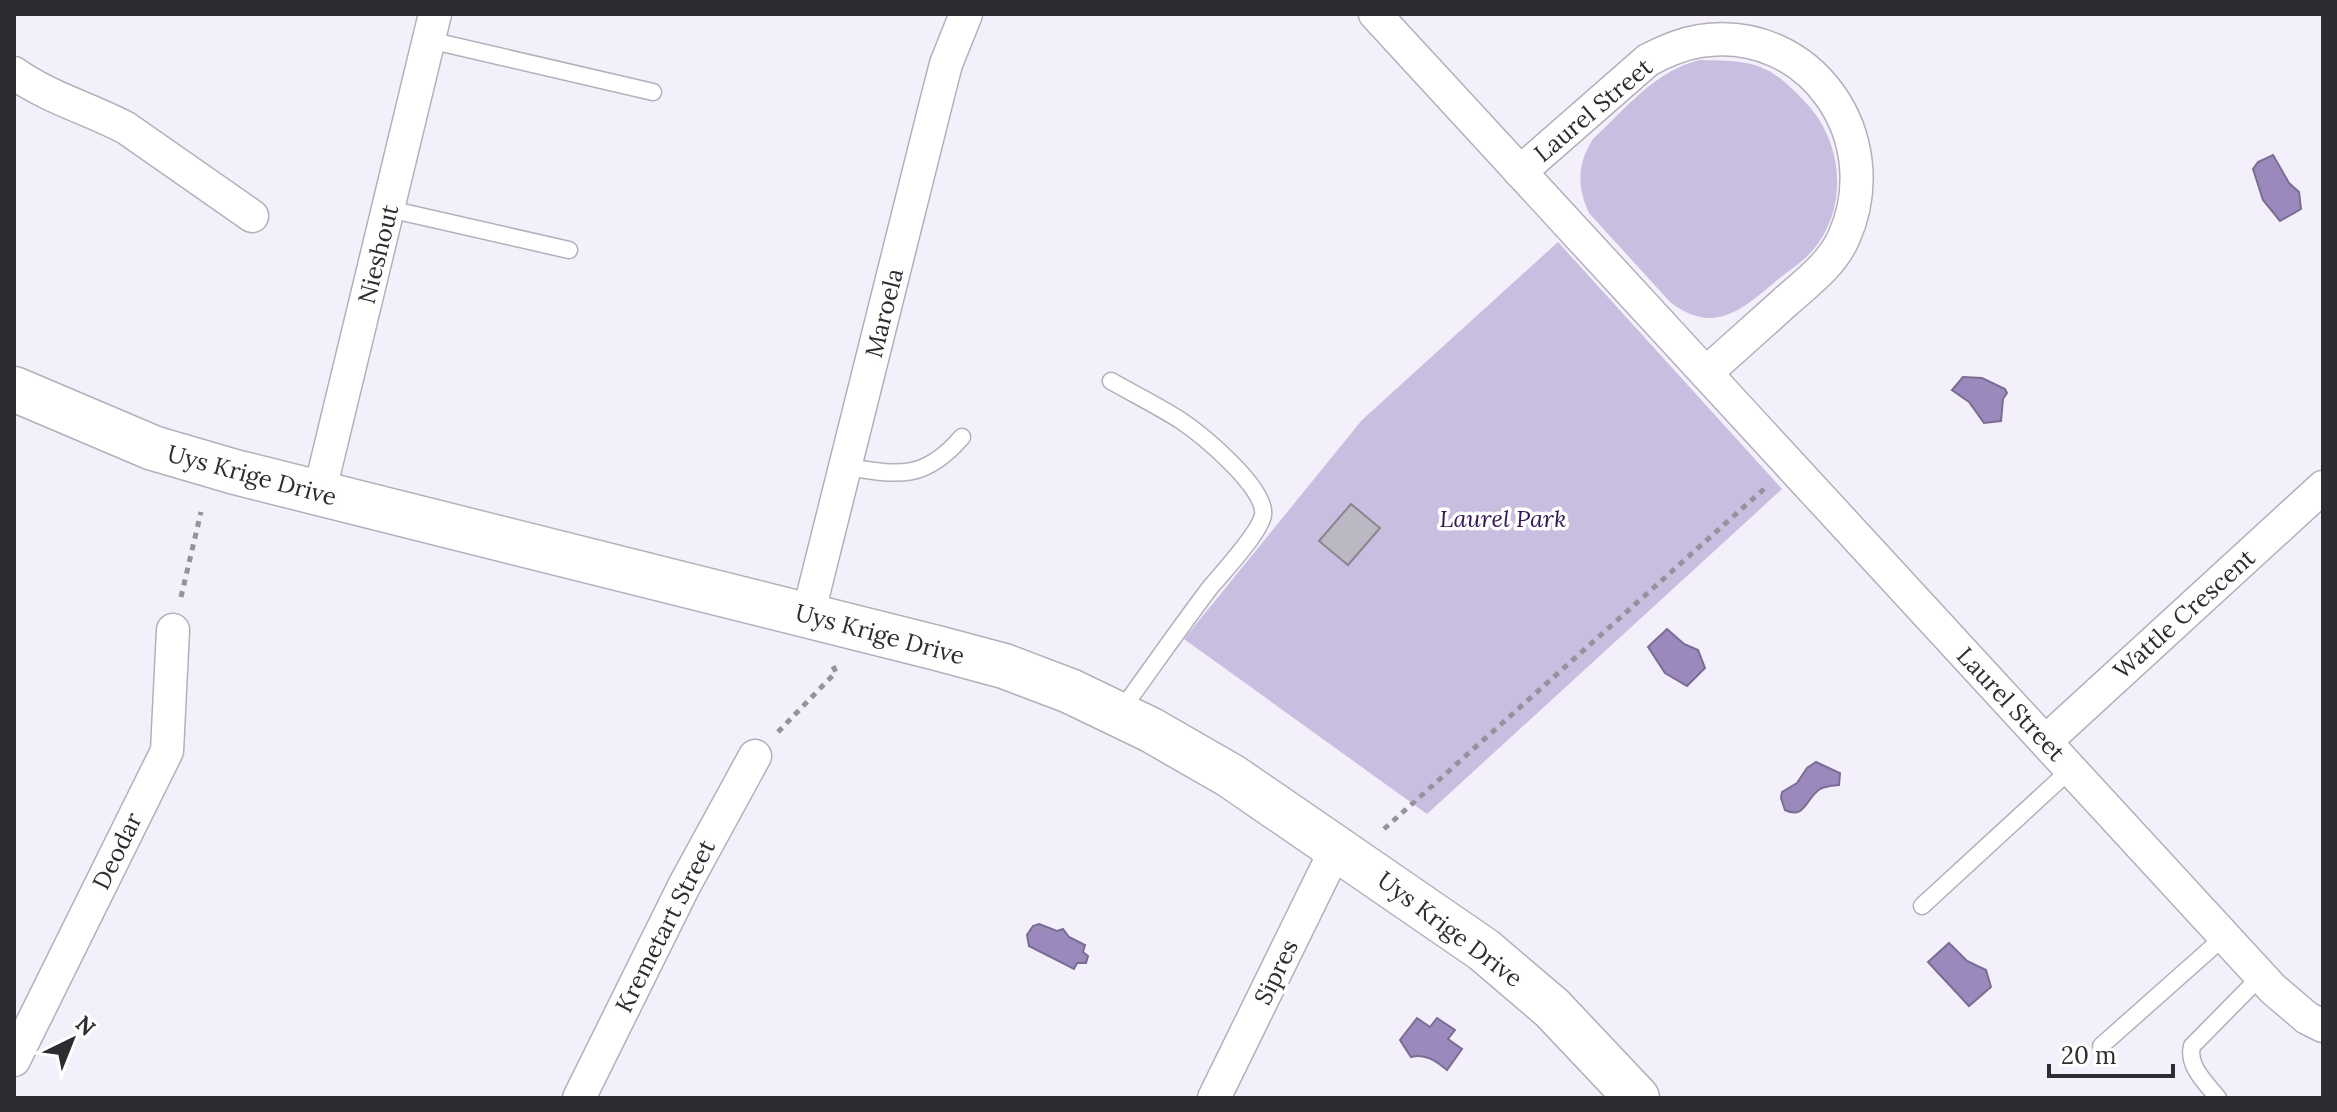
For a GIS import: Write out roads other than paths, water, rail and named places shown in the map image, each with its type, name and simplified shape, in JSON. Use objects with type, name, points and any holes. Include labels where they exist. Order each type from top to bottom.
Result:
[{"type":"street","name":"Maroela","points":[[808,615],[946,64],[966,14]]},
{"type":"street","name":"Laurel Street","points":[[1375,14],[2261,976],[2290,1005],[2323,1026]]},
{"type":"street","name":"Nieshout","points":[[319,494],[432,27]]},
{"type":"street","name":"Laurel Street","points":[[1520,172],[1648,60],[1673,47],[1728,39],[1755,44],[1781,53],[1825,87],[1846,122],[1857,162],[1858,189],[1848,228],[1827,264],[1706,373]]},
{"type":"street","points":[[14,73],[68,104],[126,128],[252,216]]},
{"type":"street","name":"Uys Krige Drive","points":[[14,389],[153,448],[319,494],[563,552],[1004,666],[1070,691],[1119,713],[1231,776],[1460,931],[1508,969],[1573,1029],[1637,1098]]},
{"type":"street","name":"Wattle Crescent","points":[[2046,741],[2323,487]]},
{"type":"street","name":"Deodar","points":[[14,1060],[167,751],[173,630]]},
{"type":"street","name":"Kremetart Street","points":[[579,1098],[684,886],[755,756]]},
{"type":"street","name":"Sipres","points":[[1214,1098],[1337,847]]},
{"type":"lane","points":[[432,27],[653,92]]},
{"type":"lane","points":[[389,209],[569,250]]},
{"type":"lane","points":[[1111,381],[1201,435],[1251,484],[1258,494],[1263,515],[1257,529],[1208,590],[1119,713]]},
{"type":"lane","points":[[846,467],[909,473],[942,457],[962,437]]},
{"type":"lane","points":[[1922,906],[2071,769]]},
{"type":"lane","points":[[2101,1046],[2225,936]]},
{"type":"lane","points":[[2218,1098],[2195,1068],[2190,1056],[2192,1046],[2261,976]]},
{"type":"park label","name":"Laurel Park","points":[[1503,518]]}]
